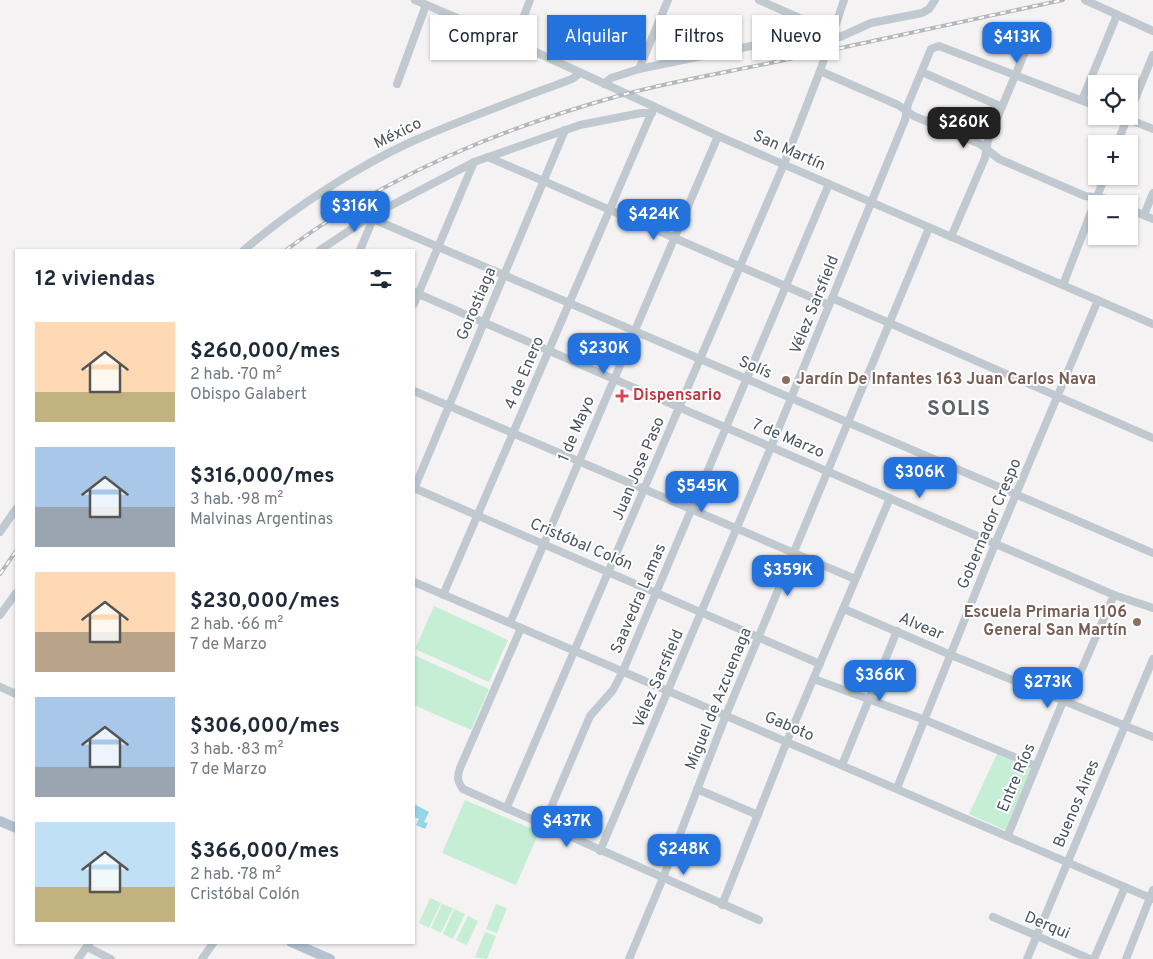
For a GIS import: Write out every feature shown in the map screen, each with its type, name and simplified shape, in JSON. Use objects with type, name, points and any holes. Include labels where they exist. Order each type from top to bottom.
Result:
[{"type":"main road","points":[[0,815],[15,822]]},
{"type":"main road","points":[[0,821],[15,828]]},
{"type":"main road","points":[[296,944],[330,959]]},
{"type":"street","name":"San Martín","points":[[415,0],[450,15]]},
{"type":"street","points":[[524,15],[530,0]]},
{"type":"street","points":[[639,69],[668,0]]},
{"type":"street","points":[[759,0],[793,15]]},
{"type":"street","name":"Juan Jose Paso","points":[[839,15],[844,0]]},
{"type":"street","points":[[839,36],[843,36],[871,23],[922,13],[929,9],[935,0]]},
{"type":"street","points":[[1085,0],[1153,31]]},
{"type":"street","points":[[397,84],[426,5]]},
{"type":"street","points":[[1082,100],[1117,15]]},
{"type":"street","points":[[951,237],[987,150],[988,140],[1033,33]]},
{"type":"street","name":"Vélez Sarsfield","points":[[600,851],[772,447],[905,120],[908,104],[931,49],[939,46],[1015,75]]},
{"type":"street","points":[[604,84],[611,78],[639,69],[752,47]]},
{"type":"street","name":"San Martín","points":[[537,53],[604,84],[653,110],[784,164],[1153,324]]},
{"type":"street","points":[[1138,89],[1153,55]]},
{"type":"street","name":"Juan Jose Paso","points":[[508,807],[784,164],[823,60]]},
{"type":"street","points":[[820,71],[980,144],[999,159],[1088,196]]},
{"type":"street","points":[[922,72],[1002,107]]},
{"type":"street","name":"México","points":[[245,249],[318,195],[386,154],[456,122],[572,79],[580,73]]},
{"type":"street","points":[[1015,75],[1088,103]]},
{"type":"street","points":[[322,249],[372,217],[474,162],[565,130],[609,118],[653,110]]},
{"type":"street","name":"4 de Enero","points":[[444,595],[653,110]]},
{"type":"street","points":[[1138,122],[1153,129]]},
{"type":"street","name":"Gorostiaga","points":[[415,486],[565,130]]},
{"type":"street","name":"1 de Mayo","points":[[510,623],[718,136]]},
{"type":"street","points":[[488,157],[740,267],[786,286],[889,323],[1153,438]]},
{"type":"street","points":[[416,293],[439,248],[474,162]]},
{"type":"street","name":"Saavedra Lamas","points":[[544,824],[590,716],[613,690],[623,671],[829,184]]},
{"type":"street","points":[[1144,215],[1153,193]]},
{"type":"street","points":[[1138,212],[1153,219]]},
{"type":"street","points":[[360,249],[372,217]]},
{"type":"street","name":"Solís","points":[[372,217],[504,276],[1153,553]]},
{"type":"street","points":[[1063,285],[1088,221]]},
{"type":"street","name":"Miguel de Azcuenaga","points":[[629,959],[663,878],[726,715],[929,228]]},
{"type":"street","name":"7 de Marzo","points":[[416,293],[680,409],[1114,595],[1153,608]]},
{"type":"street","name":"Gobernador Crespo","points":[[897,788],[995,544],[1098,300]]},
{"type":"street","points":[[415,391],[856,579]]},
{"type":"street","name":"Cristóbal Colón","points":[[415,488],[820,664]]},
{"type":"street","points":[[722,905],[787,741],[890,498]]},
{"type":"street","points":[[0,532],[15,511]]},
{"type":"street","name":"Gaboto","points":[[415,582],[1008,835],[1125,887],[1152,895]]},
{"type":"street","points":[[0,616],[15,594]]},
{"type":"street","name":"Entre Ríos","points":[[1008,835],[1061,706],[1071,694],[1114,595]]},
{"type":"street","name":"Alvear","points":[[844,609],[951,655],[1066,700],[1153,737]]},
{"type":"street","points":[[521,628],[457,777],[458,783],[464,789],[508,807],[600,851],[759,920]]},
{"type":"street","points":[[842,765],[897,631]]},
{"type":"street","name":"Buenos Aires","points":[[1027,959],[1153,660]]},
{"type":"street","points":[[814,679],[925,720],[1036,766]]},
{"type":"street","points":[[0,687],[15,694]]},
{"type":"street","points":[[697,790],[758,815]]},
{"type":"street","points":[[1094,959],[1125,887]]},
{"type":"street","points":[[1126,959],[1152,895]]},
{"type":"street","name":"Derqui","points":[[993,917],[1090,959]]},
{"type":"street","points":[[202,959],[213,944]]},
{"type":"street","points":[[78,959],[89,945],[111,959]]},
{"type":"green space","points":[[434,606],[508,640],[489,682],[415,649]]},
{"type":"green space","points":[[415,655],[489,689],[471,730],[415,705]]},
{"type":"green space","points":[[997,754],[1032,769],[1007,831],[969,814]]},
{"type":"green space","points":[[465,800],[539,832],[516,885],[442,853]]},
{"type":"green space","points":[[430,898],[441,903],[429,928],[419,923]]},
{"type":"green space","points":[[442,904],[453,908],[441,933],[431,928]]},
{"type":"green space","points":[[496,904],[507,908],[497,933],[486,929]]},
{"type":"green space","points":[[454,909],[465,914],[453,939],[443,934]]},
{"type":"green space","points":[[468,916],[478,921],[467,945],[456,940]]},
{"type":"green space","points":[[485,932],[496,936],[487,959],[475,957]]},
{"type":"water","points":[[415,805],[429,812],[424,822],[428,823],[425,829],[416,825],[419,819],[415,817]]},
{"type":"railway","points":[[287,249],[364,199],[405,177],[490,139],[577,108],[661,85],[1063,0]]},
{"type":"railway","points":[[0,574],[15,552]]},
{"type":"place","name":"Jardín De Infantes 163 Juan Carlos Nava","points":[[786,380]]},
{"type":"place","name":"Dispensario","points":[[622,396]]},
{"type":"place","name":"Escuela Primaria 1106 General San Martín","points":[[1137,622]]},
{"type":"district","name":"SOLIS","points":[[959,409]]}]
